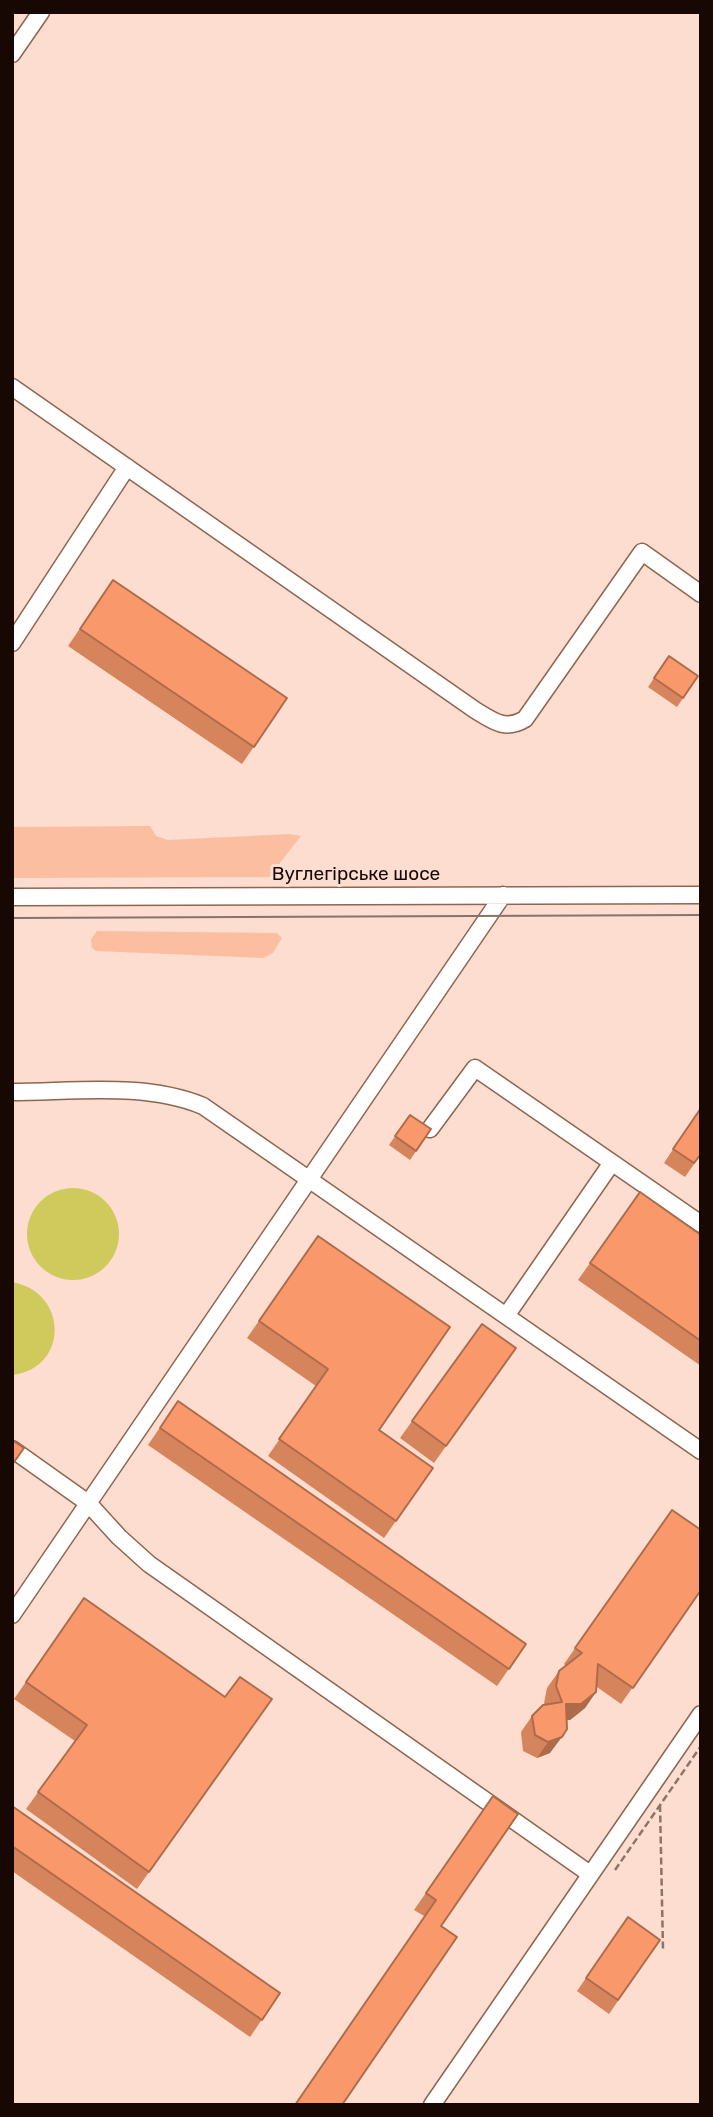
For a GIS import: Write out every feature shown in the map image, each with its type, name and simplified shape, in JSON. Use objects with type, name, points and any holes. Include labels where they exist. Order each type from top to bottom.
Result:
[{"type":"street","points":[[12,54],[41,12]]},
{"type":"street","points":[[12,387],[475,710],[504,726],[515,725],[525,719],[642,552],[701,594]]},
{"type":"street","points":[[12,643],[127,467]]},
{"type":"street","points":[[12,1615],[503,895]]},
{"type":"street","name":"Вуглегірське шосе","points":[[12,897],[701,895]]},
{"type":"street","points":[[430,1129],[475,1068],[701,1224]]},
{"type":"street","points":[[12,1092],[129,1091],[173,1096],[203,1107],[701,1451]]},
{"type":"street","points":[[506,1316],[611,1164]]},
{"type":"street","points":[[12,1449],[88,1503],[119,1538],[149,1564],[590,1874]]},
{"type":"street","points":[[438,2103],[590,1874],[701,1714]]},
{"type":"path","points":[[660,1804],[663,1949]]},
{"type":"shaded area","points":[[150,826],[156,836],[168,840],[289,834],[301,836],[269,877],[12,878],[12,827]]},
{"type":"shaded area","points":[[97,931],[277,933],[282,938],[273,953],[264,958],[96,951],[92,948],[91,939]]},
{"type":"shaded area","points":[[64,1188],[82,1188],[99,1195],[112,1208],[119,1225],[119,1243],[112,1260],[99,1273],[82,1280],[64,1280],[47,1273],[34,1260],[27,1243],[27,1225],[34,1208],[47,1195]]},
{"type":"shaded area","points":[[12,1282],[31,1289],[44,1300],[52,1314],[55,1330],[52,1346],[44,1359],[31,1370],[12,1375]]},
{"type":"building","points":[[113,580],[287,698],[254,747],[80,629]]},
{"type":"building","points":[[669,656],[698,676],[683,698],[654,678]]},
{"type":"building","points":[[701,1108],[701,1154],[694,1163],[673,1149]]},
{"type":"building","points":[[410,1115],[431,1129],[416,1151],[395,1136]]},
{"type":"building","points":[[640,1192],[701,1235],[701,1341],[590,1263]]},
{"type":"building","points":[[318,1236],[450,1327],[379,1430],[433,1468],[396,1521],[279,1439],[328,1369],[259,1321]]},
{"type":"building","points":[[482,1324],[516,1348],[446,1446],[412,1421]]},
{"type":"building","points":[[178,1401],[526,1644],[509,1669],[160,1428]]},
{"type":"building","points":[[12,1440],[24,1448],[12,1465]]},
{"type":"building","points":[[672,1510],[701,1530],[701,1590],[633,1688],[598,1664],[596,1692],[581,1704],[566,1704],[567,1729],[562,1737],[548,1742],[535,1735],[532,1716],[543,1705],[562,1702],[556,1686],[559,1671],[582,1653],[575,1648]]},
{"type":"building","points":[[84,1598],[225,1697],[240,1677],[272,1699],[149,1872],[38,1792],[87,1725],[26,1682]]},
{"type":"building","points":[[493,1796],[518,1814],[441,1926],[457,1937],[342,2105],[295,2105],[436,1900],[426,1893]]},
{"type":"building","points":[[12,1806],[280,1993],[262,2020],[12,1846]]},
{"type":"building","points":[[628,1917],[660,1940],[618,2000],[586,1978]]},
{"type":"tram line","points":[[12,918],[701,915]]}]
